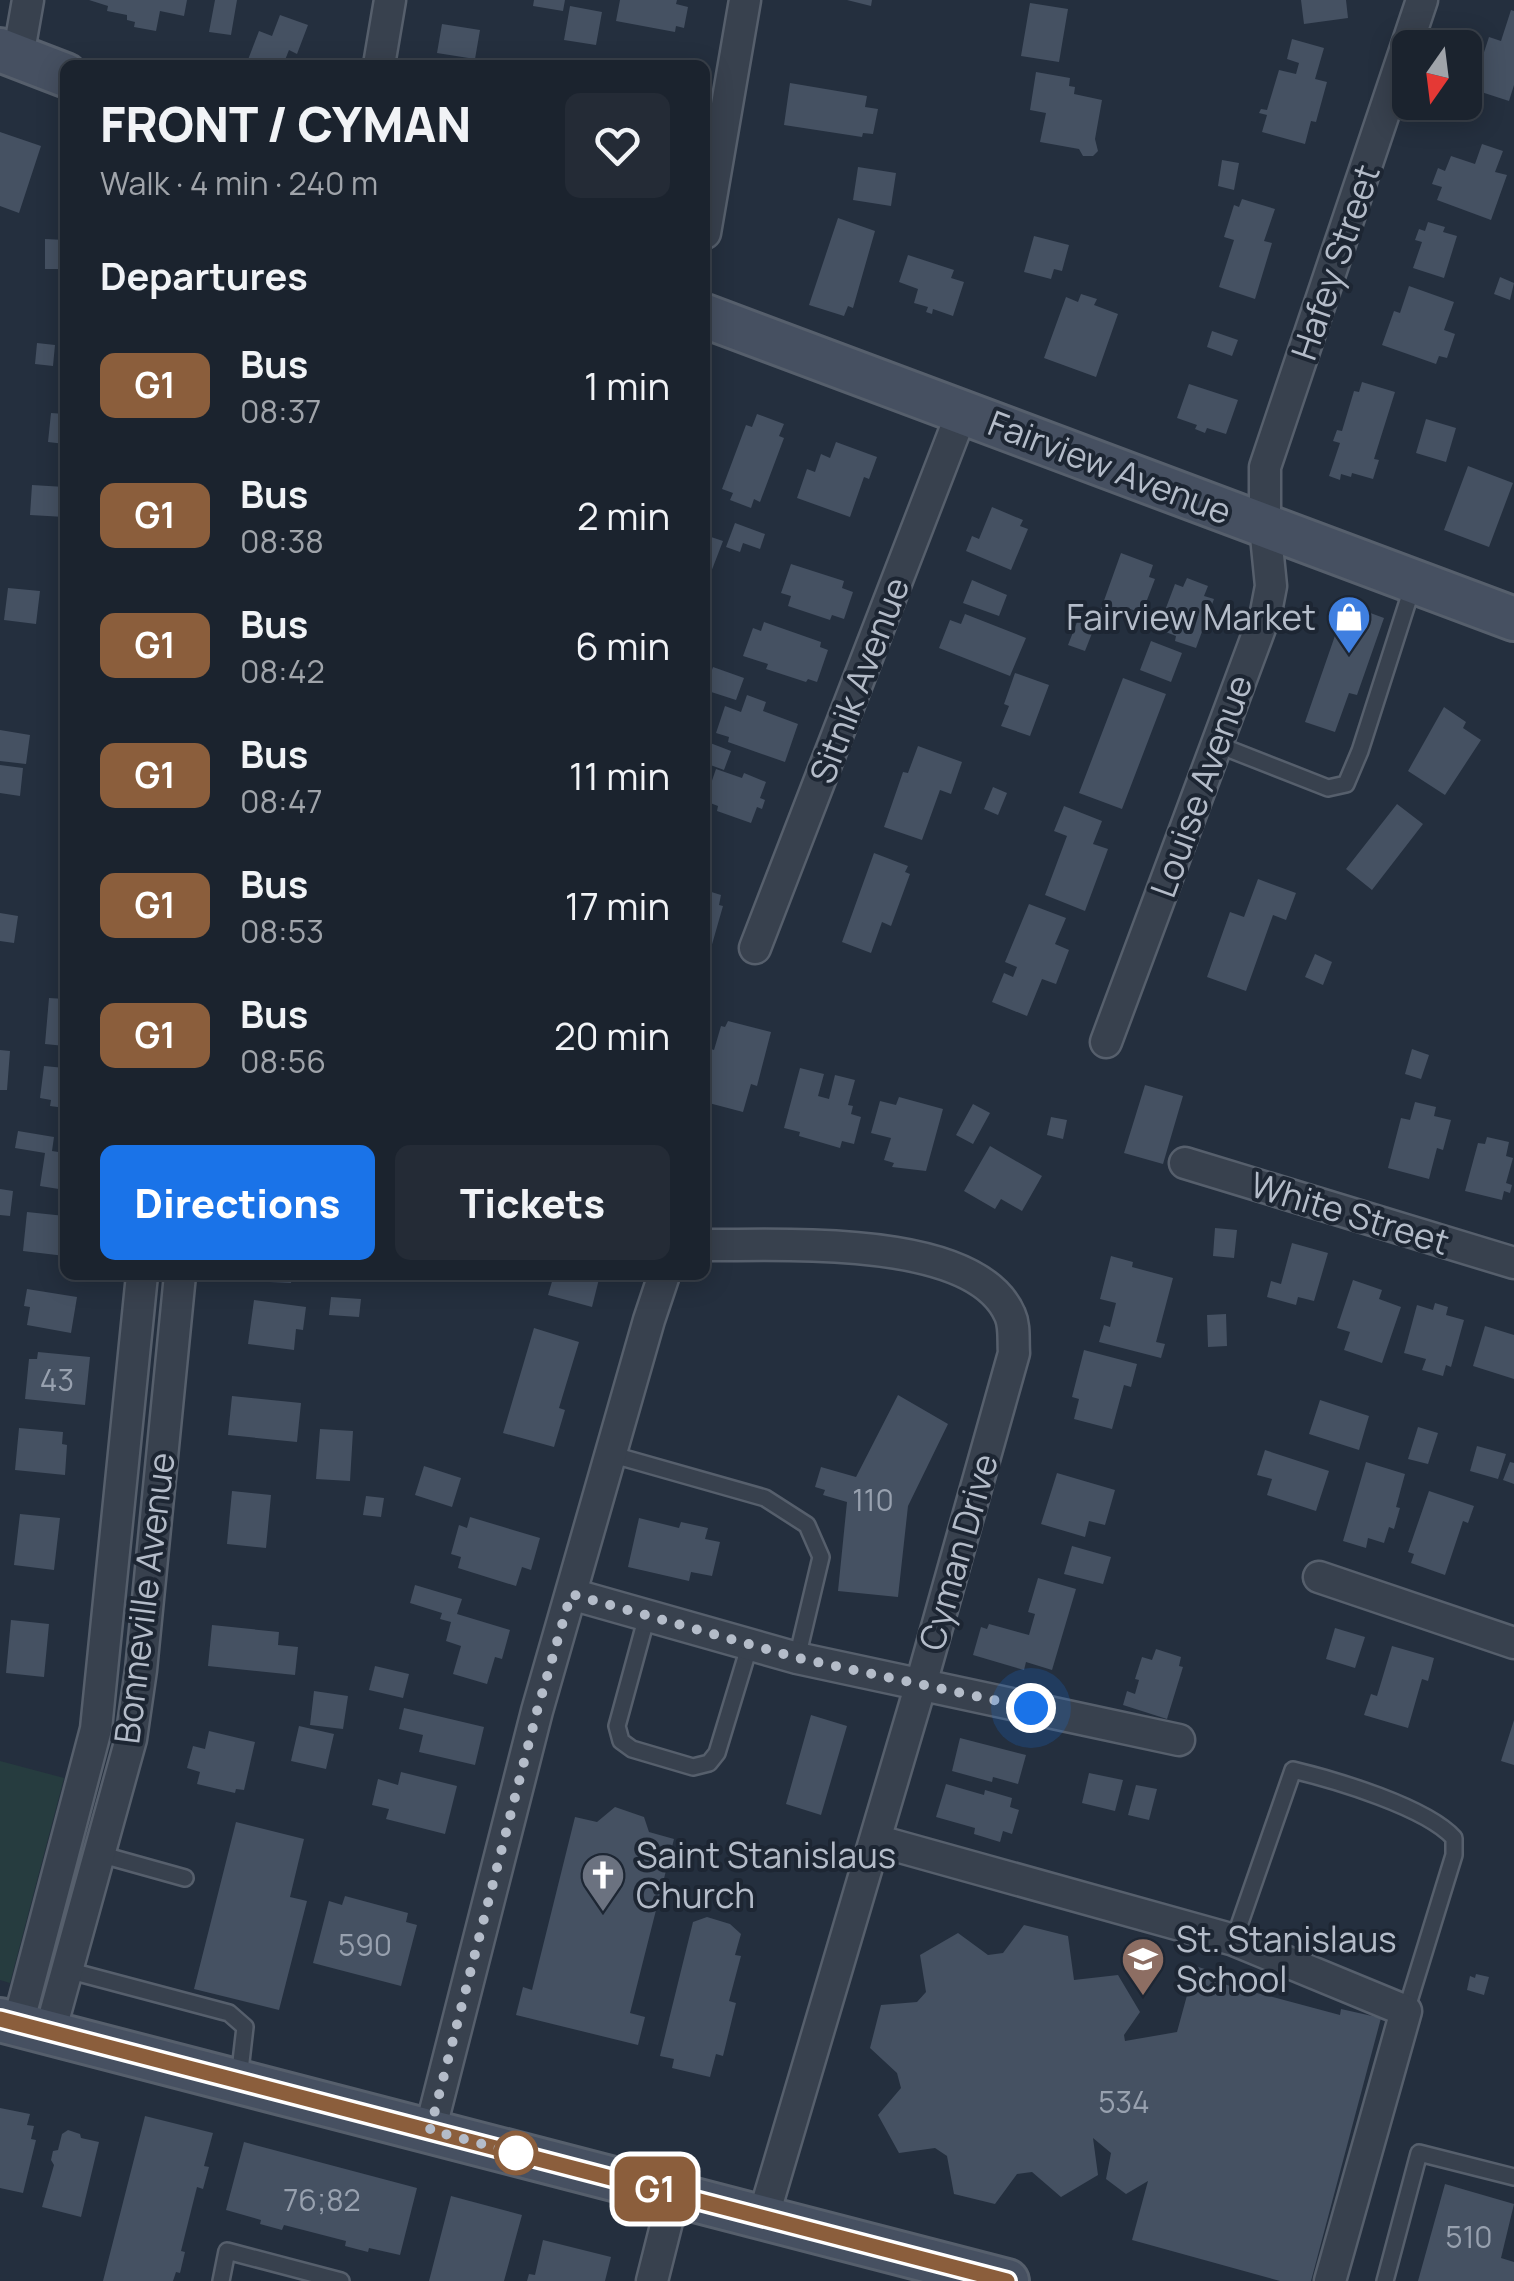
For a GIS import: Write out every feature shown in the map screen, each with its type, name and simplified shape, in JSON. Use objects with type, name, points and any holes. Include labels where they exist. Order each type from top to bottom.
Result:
[{"type":"main road","points":[[9,54],[60,73]]},
{"type":"main road","name":"Fairview Avenue","points":[[710,318],[1514,619]]},
{"type":"main road","points":[[22,2025],[1007,2281]]},
{"type":"street","points":[[9,54],[28,0]]},
{"type":"street","points":[[380,60],[390,0]]},
{"type":"street","points":[[710,204],[745,0]]},
{"type":"street","name":"Hafey Street","points":[[1264,526],[1265,467],[1270,447],[1422,0]]},
{"type":"street","name":"Sitnik Avenue","points":[[755,948],[962,412]]},
{"type":"street","name":"Louise Avenue","points":[[1106,1042],[1266,612],[1271,586],[1264,526]]},
{"type":"street","name":"White Street","points":[[1185,1163],[1514,1264]]},
{"type":"street","name":"Cyman Drive","points":[[710,1245],[856,1248],[931,1260],[977,1277],[1003,1302],[1011,1317],[1014,1353],[764,2218]]},
{"type":"street","name":"Bonneville Avenue","points":[[22,2025],[96,1729],[141,1280]]},
{"type":"street","name":"Bonneville Avenue","points":[[22,2025],[67,1970],[131,1739],[180,1280]]},
{"type":"street","points":[[430,2130],[537,1711],[662,1280]]},
{"type":"street","points":[[1318,1577],[1514,1643]]},
{"type":"street","points":[[571,1594],[798,1658],[1179,1740]]},
{"type":"street","points":[[875,1840],[1234,1940],[1406,2011],[1330,2281]]},
{"type":"street","points":[[652,2281],[674,2194]]},
{"type":"lane","points":[[1216,744],[1328,788],[1346,784],[1414,582]]},
{"type":"lane","points":[[610,1454],[766,1498],[807,1525],[821,1557],[798,1658]]},
{"type":"lane","points":[[647,1616],[617,1726],[621,1741],[632,1749],[693,1767],[708,1763],[717,1753],[750,1644]]},
{"type":"lane","points":[[1234,1940],[1293,1770],[1321,1776],[1414,1812],[1442,1824],[1454,1838],[1454,1855],[1406,2011]]},
{"type":"lane","points":[[99,1854],[184,1878]]},
{"type":"lane","points":[[67,1970],[229,2014],[245,2027],[239,2081]]},
{"type":"lane","points":[[1385,2281],[1418,2153],[1514,2177]]},
{"type":"lane","points":[[220,2281],[227,2250],[341,2281]]},
{"type":"green space","points":[[0,1761],[64,1778],[10,1983],[0,1980]]},
{"type":"building","points":[[89,0],[187,0],[184,16],[160,11],[156,31],[134,27],[135,22],[127,20],[127,15],[107,11],[108,6]]},
{"type":"building","points":[[215,0],[237,0],[231,35],[209,32]]},
{"type":"building","points":[[534,0],[565,0],[563,11],[533,6]]},
{"type":"building","points":[[620,0],[677,0],[676,4],[688,7],[684,28],[676,26],[675,32],[616,21]]},
{"type":"building","points":[[847,0],[872,0],[871,6]]},
{"type":"building","points":[[1301,0],[1346,0],[1348,18],[1304,24]]},
{"type":"building","points":[[1030,3],[1068,9],[1059,62],[1021,56]]},
{"type":"building","points":[[570,6],[602,12],[596,45],[564,40]]},
{"type":"building","points":[[1511,10],[1514,11],[1514,85],[1509,101],[1482,92],[1482,58],[1489,37],[1501,41]]},
{"type":"building","points":[[280,15],[308,25],[297,54],[289,50],[285,60],[248,60],[259,31],[272,36]]},
{"type":"building","points":[[442,24],[480,30],[475,59],[437,53]]},
{"type":"building","points":[[1292,39],[1324,48],[1315,79],[1327,82],[1316,122],[1311,121],[1305,144],[1262,132],[1267,115],[1259,113],[1261,109],[1267,110],[1279,70],[1296,74],[1299,63],[1287,59]]},
{"type":"building","points":[[1036,72],[1070,78],[1074,94],[1102,100],[1095,139],[1098,151],[1093,156],[1083,156],[1079,149],[1040,142],[1046,113],[1030,110]]},
{"type":"building","points":[[790,83],[867,96],[865,107],[878,109],[873,134],[863,133],[862,137],[784,125]]},
{"type":"building","points":[[0,132],[41,146],[19,213],[0,206]]},
{"type":"building","points":[[1482,144],[1503,151],[1495,172],[1507,175],[1491,220],[1437,200],[1442,187],[1432,184],[1438,168],[1445,171],[1451,156],[1475,164]]},
{"type":"building","points":[[1222,160],[1239,163],[1234,190],[1218,186]]},
{"type":"building","points":[[858,167],[896,173],[891,206],[853,200]]},
{"type":"building","points":[[1242,199],[1275,209],[1264,241],[1272,243],[1255,299],[1219,287],[1234,240],[1224,237],[1234,205],[1239,207]]},
{"type":"building","points":[[838,218],[875,231],[853,308],[848,306],[844,316],[809,305]]},
{"type":"building","points":[[1428,222],[1457,236],[1444,278],[1413,268],[1422,242],[1415,240],[1419,229],[1425,231]]},
{"type":"building","points":[[1034,236],[1069,245],[1062,271],[1054,269],[1051,279],[1024,272]]},
{"type":"building","points":[[45,239],[60,240],[60,269],[45,269]]},
{"type":"building","points":[[908,255],[954,270],[951,278],[964,282],[953,316],[933,309],[932,314],[926,312],[928,307],[914,303],[918,289],[899,282]]},
{"type":"building","points":[[1500,277],[1514,283],[1510,300],[1494,294]]},
{"type":"building","points":[[1409,286],[1454,302],[1444,330],[1455,334],[1447,358],[1439,356],[1436,364],[1382,345],[1394,311],[1400,313]]},
{"type":"building","points":[[1081,294],[1097,299],[1094,305],[1118,314],[1096,377],[1044,358],[1066,297],[1078,302]]},
{"type":"building","points":[[1212,331],[1238,340],[1232,356],[1207,347]]},
{"type":"building","points":[[37,343],[55,345],[53,366],[35,364]]},
{"type":"building","points":[[1362,382],[1395,392],[1374,459],[1379,460],[1373,479],[1352,473],[1351,477],[1341,474],[1340,480],[1329,476],[1340,443],[1333,441],[1337,430],[1342,431],[1354,391],[1359,392]]},
{"type":"building","points":[[1189,384],[1238,400],[1226,434],[1207,428],[1205,433],[1195,429],[1197,425],[1177,418]]},
{"type":"building","points":[[51,413],[60,414],[60,443],[48,442]]},
{"type":"building","points":[[757,414],[784,424],[779,436],[784,438],[760,502],[754,499],[751,508],[730,500],[733,493],[722,489],[746,425],[752,427]]},
{"type":"building","points":[[1426,419],[1456,428],[1446,462],[1416,453]]},
{"type":"building","points":[[836,442],[877,457],[869,479],[864,477],[850,517],[797,498],[807,469],[815,472],[821,454],[830,458]]},
{"type":"building","points":[[1468,466],[1513,483],[1489,547],[1444,530]]},
{"type":"building","points":[[32,485],[60,487],[60,517],[30,515]]},
{"type":"building","points":[[992,507],[1023,520],[1020,526],[1028,529],[1011,570],[966,551],[972,536],[979,539]]},
{"type":"building","points":[[735,523],[765,534],[760,549],[743,543],[740,552],[726,547]]},
{"type":"building","points":[[710,537],[723,541],[710,575]]},
{"type":"building","points":[[1121,553],[1153,565],[1149,577],[1155,579],[1142,613],[1124,607],[1121,616],[1101,609]]},
{"type":"building","points":[[791,564],[844,581],[842,588],[853,592],[844,619],[832,615],[830,620],[788,606],[791,596],[781,593]]},
{"type":"building","points":[[1187,578],[1208,586],[1204,596],[1214,599],[1196,648],[1175,641],[1176,636],[1158,629],[1175,584],[1183,587]]},
{"type":"building","points":[[972,580],[1007,595],[999,616],[963,603]]},
{"type":"building","points":[[8,588],[40,591],[36,624],[4,620]]},
{"type":"building","name":"Fairview Market","points":[[1346,604],[1384,618],[1357,695],[1349,693],[1335,732],[1305,722]]},
{"type":"building","points":[[965,614],[1026,638],[1010,676],[939,648],[950,620],[961,624]]},
{"type":"building","points":[[1079,617],[1096,623],[1085,651],[1068,645]]},
{"type":"building","points":[[764,622],[821,642],[820,647],[828,650],[817,682],[766,669],[768,664],[743,656],[753,628],[761,631]]},
{"type":"building","points":[[1151,641],[1182,653],[1171,682],[1140,670]]},
{"type":"building","points":[[713,667],[744,678],[736,700],[710,692]]},
{"type":"building","points":[[1015,673],[1049,685],[1030,736],[1001,726]]},
{"type":"building","points":[[1123,678],[1166,694],[1122,809],[1079,793]]},
{"type":"building","points":[[747,695],[766,702],[763,711],[798,724],[785,762],[728,742],[729,737],[716,733],[725,706],[741,712]]},
{"type":"building","points":[[1444,707],[1466,722],[1463,728],[1481,740],[1445,795],[1408,771]]},
{"type":"building","points":[[0,730],[30,735],[26,764],[0,761]]},
{"type":"building","points":[[710,743],[731,751],[724,770],[710,765]]},
{"type":"building","points":[[918,746],[962,762],[951,794],[940,790],[922,840],[884,827],[903,772],[908,773]]},
{"type":"building","points":[[0,765],[23,768],[20,796],[0,793]]},
{"type":"building","points":[[716,769],[742,778],[744,773],[766,782],[760,798],[765,800],[762,809],[757,807],[751,823],[717,811],[718,806],[710,803]]},
{"type":"building","points":[[993,787],[1007,793],[998,815],[984,809]]},
{"type":"building","points":[[1397,804],[1423,824],[1372,890],[1346,869]]},
{"type":"building","points":[[1064,806],[1102,821],[1093,844],[1108,849],[1085,911],[1045,895],[1067,836],[1054,831]]},
{"type":"building","points":[[874,853],[908,866],[905,872],[910,874],[891,926],[882,922],[871,953],[842,942]]},
{"type":"building","points":[[1258,879],[1296,893],[1286,920],[1273,915],[1246,991],[1207,977],[1230,912],[1244,917]]},
{"type":"building","points":[[710,892],[721,895],[719,905],[723,906],[711,948]]},
{"type":"building","points":[[1029,904],[1066,918],[1055,944],[1069,950],[1056,984],[1042,979],[1027,1016],[992,1002],[1004,973],[1013,977],[1017,967],[1005,962]]},
{"type":"building","points":[[0,913],[18,916],[14,943],[0,941]]},
{"type":"building","points":[[1315,954],[1332,962],[1323,985],[1305,977]]},
{"type":"building","points":[[49,998],[60,999],[60,1046],[45,1044]]},
{"type":"building","points":[[728,1021],[771,1032],[757,1086],[751,1084],[743,1112],[710,1103],[710,1049],[714,1050],[721,1026],[725,1027]]},
{"type":"building","points":[[1412,1049],[1429,1055],[1421,1079],[1405,1074]]},
{"type":"building","points":[[0,1050],[10,1051],[7,1090],[0,1090]]},
{"type":"building","points":[[44,1066],[60,1068],[60,1107],[50,1106],[51,1100],[40,1098]]},
{"type":"building","points":[[800,1068],[824,1074],[818,1096],[829,1099],[835,1075],[855,1080],[848,1105],[853,1106],[851,1114],[861,1117],[854,1144],[842,1141],[840,1148],[784,1128]]},
{"type":"building","points":[[1145,1085],[1183,1096],[1163,1164],[1124,1153]]},
{"type":"building","points":[[899,1097],[943,1109],[926,1171],[892,1167],[894,1163],[884,1160],[891,1138],[871,1133],[880,1101],[896,1105]]},
{"type":"building","points":[[1415,1102],[1436,1107],[1434,1116],[1451,1120],[1443,1150],[1437,1148],[1429,1179],[1388,1168],[1401,1118],[1410,1120]]},
{"type":"building","points":[[973,1104],[990,1113],[973,1144],[956,1135]]},
{"type":"building","points":[[1051,1117],[1067,1120],[1063,1139],[1047,1135]]},
{"type":"building","points":[[18,1131],[54,1137],[52,1151],[60,1152],[60,1189],[40,1186],[45,1153],[15,1148]]},
{"type":"building","points":[[1487,1137],[1509,1142],[1506,1156],[1513,1158],[1506,1183],[1512,1185],[1510,1193],[1504,1191],[1502,1200],[1465,1191],[1478,1143],[1485,1144]]},
{"type":"building","points":[[990,1146],[1042,1176],[1022,1211],[1001,1199],[995,1209],[964,1191]]},
{"type":"building","points":[[0,1189],[13,1191],[10,1216],[0,1215]]},
{"type":"building","points":[[27,1212],[60,1215],[60,1255],[23,1251]]},
{"type":"building","points":[[1215,1228],[1237,1230],[1234,1258],[1213,1256]]},
{"type":"building","points":[[1292,1243],[1328,1253],[1314,1301],[1298,1297],[1296,1305],[1267,1297],[1271,1281],[1281,1284]]},
{"type":"building","points":[[1111,1256],[1133,1262],[1132,1267],[1173,1278],[1156,1342],[1165,1344],[1161,1358],[1099,1342],[1104,1325],[1110,1327],[1116,1303],[1100,1299]]},
{"type":"building","points":[[249,1280],[291,1280],[291,1283]]},
{"type":"building","points":[[552,1280],[599,1280],[592,1307],[548,1295]]},
{"type":"building","points":[[1353,1280],[1382,1290],[1379,1299],[1401,1307],[1382,1363],[1344,1350],[1350,1332],[1337,1328]]},
{"type":"building","points":[[27,1289],[77,1297],[71,1333],[27,1325]]},
{"type":"building","points":[[331,1297],[361,1299],[359,1317],[329,1315]]},
{"type":"building","points":[[254,1300],[306,1307],[303,1330],[296,1329],[294,1350],[248,1344]]},
{"type":"building","points":[[1435,1303],[1448,1307],[1446,1315],[1464,1320],[1451,1367],[1446,1365],[1443,1376],[1422,1370],[1426,1359],[1404,1353],[1417,1305],[1433,1310]]},
{"type":"building","points":[[1226,1314],[1227,1346],[1208,1347],[1207,1315]]},
{"type":"building","points":[[1485,1326],[1514,1335],[1514,1379],[1473,1366]]},
{"type":"building","points":[[534,1328],[579,1342],[559,1408],[565,1410],[554,1447],[503,1433]]},
{"type":"building","points":[[1084,1350],[1137,1364],[1131,1387],[1124,1385],[1112,1429],[1074,1419],[1079,1399],[1072,1397]]},
{"type":"building","points":[[38,1352],[90,1357],[85,1405],[25,1399],[29,1359],[37,1359]]},
{"type":"building","points":[[898,1395],[948,1424],[908,1506],[898,1597],[838,1591],[847,1502],[823,1495],[825,1490],[815,1487],[821,1467],[856,1477]]},
{"type":"building","points":[[232,1396],[301,1403],[297,1442],[228,1435]]},
{"type":"building","points":[[1320,1400],[1369,1416],[1359,1450],[1309,1434]]},
{"type":"building","points":[[1418,1427],[1438,1433],[1428,1464],[1408,1459]]},
{"type":"building","points":[[19,1428],[63,1432],[62,1444],[67,1445],[65,1475],[15,1470]]},
{"type":"building","points":[[320,1429],[353,1431],[350,1481],[316,1479]]},
{"type":"building","points":[[1477,1446],[1506,1454],[1498,1479],[1470,1471]]},
{"type":"building","points":[[1265,1450],[1329,1471],[1316,1511],[1267,1495],[1272,1479],[1257,1475]]},
{"type":"building","points":[[1366,1462],[1405,1474],[1394,1529],[1389,1527],[1384,1543],[1368,1538],[1366,1548],[1343,1541]]},
{"type":"building","points":[[1510,1462],[1514,1463],[1514,1484],[1503,1480]]},
{"type":"building","points":[[424,1466],[461,1478],[452,1507],[415,1495]]},
{"type":"building","points":[[1057,1473],[1115,1490],[1105,1525],[1089,1521],[1085,1537],[1041,1524]]},
{"type":"building","points":[[232,1491],[271,1495],[266,1548],[227,1544]]},
{"type":"building","points":[[1429,1491],[1474,1506],[1468,1523],[1463,1521],[1445,1575],[1411,1563],[1414,1554],[1408,1552]]},
{"type":"building","points":[[366,1496],[384,1498],[381,1517],[363,1515]]},
{"type":"building","points":[[20,1514],[60,1518],[54,1570],[14,1565]]},
{"type":"building","points":[[470,1517],[540,1538],[531,1570],[522,1567],[516,1586],[458,1568],[461,1557],[451,1554],[459,1525],[467,1528]]},
{"type":"building","points":[[639,1518],[679,1528],[681,1522],[708,1528],[705,1539],[720,1542],[712,1576],[691,1572],[689,1581],[628,1567]]},
{"type":"building","points":[[1072,1546],[1111,1557],[1103,1584],[1064,1574]]},
{"type":"building","points":[[1038,1578],[1076,1589],[1052,1670],[1026,1662],[1024,1670],[973,1655],[981,1627],[987,1629],[989,1624],[1029,1635],[1035,1614],[1028,1612]]},
{"type":"building","points":[[415,1585],[462,1599],[457,1614],[510,1630],[502,1659],[495,1657],[487,1684],[453,1674],[461,1646],[446,1641],[451,1622],[440,1619],[442,1613],[410,1603]]},
{"type":"building","points":[[11,1620],[49,1624],[44,1677],[6,1673]]},
{"type":"building","points":[[212,1625],[279,1632],[278,1645],[298,1647],[295,1675],[208,1666]]},
{"type":"building","points":[[1335,1628],[1365,1637],[1355,1668],[1326,1659]]},
{"type":"building","points":[[1392,1646],[1434,1658],[1428,1681],[1422,1679],[1408,1728],[1364,1715],[1371,1694],[1377,1696]]},
{"type":"building","points":[[1156,1649],[1181,1657],[1179,1666],[1183,1667],[1167,1719],[1123,1705],[1127,1691],[1135,1694],[1142,1657],[1152,1660]]},
{"type":"building","points":[[375,1666],[409,1674],[403,1698],[369,1690]]},
{"type":"building","points":[[314,1691],[348,1696],[343,1729],[310,1725]]},
{"type":"building","points":[[404,1708],[484,1727],[475,1765],[419,1752],[423,1735],[399,1729]]},
{"type":"building","points":[[811,1715],[847,1726],[821,1815],[786,1804]]},
{"type":"building","points":[[1514,1720],[1514,1765],[1501,1761]]},
{"type":"building","points":[[299,1726],[334,1734],[326,1769],[291,1761]]},
{"type":"building","points":[[209,1731],[255,1742],[244,1790],[236,1789],[235,1793],[197,1784],[200,1772],[187,1768],[193,1746],[205,1749]]},
{"type":"building","points":[[960,1738],[1026,1755],[1018,1784],[993,1777],[992,1782],[952,1771]]},
{"type":"building","points":[[401,1772],[457,1786],[445,1834],[386,1819],[389,1809],[372,1805],[378,1779],[398,1785]]},
{"type":"building","points":[[1089,1773],[1123,1780],[1115,1811],[1082,1803]]},
{"type":"building","points":[[946,1784],[1012,1798],[1010,1807],[1019,1810],[1012,1834],[1003,1831],[1000,1842],[974,1834],[975,1828],[936,1817]]},
{"type":"building","points":[[1136,1785],[1157,1789],[1149,1820],[1128,1815]]},
{"type":"building","name":"Saint Stanislaus Church","points":[[615,1807],[644,1817],[649,1832],[674,1839],[630,2013],[645,2017],[638,2045],[516,2015],[523,1987],[532,1990],[575,1817],[597,1822]]},
{"type":"building","points":[[236,1822],[304,1839],[290,1897],[307,1901],[279,2010],[194,1989]]},
{"type":"building","points":[[345,1896],[408,1913],[406,1922],[417,1925],[401,1986],[313,1963],[329,1901],[342,1905]]},
{"type":"building","points":[[707,1917],[730,1924],[741,1934],[735,1955],[741,1956],[729,2001],[736,2003],[723,2056],[716,2054],[710,2077],[672,2068],[674,2059],[660,2056],[693,1922]]},
{"type":"building","points":[[1024,1925],[1068,1936],[1074,1980],[1118,1975],[1140,2012],[1124,2035],[1125,2041],[1177,2032],[1195,1966],[1218,1973],[1216,1982],[1340,2015],[1341,2009],[1381,2018],[1311,2281],[1280,2281],[1132,2240],[1148,2181],[1126,2194],[1106,2179],[1111,2153],[1093,2138],[1098,2175],[1061,2197],[1032,2172],[1017,2174],[995,2204],[954,2194],[947,2156],[935,2148],[899,2153],[878,2115],[901,2088],[897,2073],[870,2048],[881,2005],[917,2002],[926,1992],[920,1955],[958,1933],[988,1955],[1003,1953]]},
{"type":"building","points":[[1476,1974],[1489,1977],[1484,1995],[1467,1990],[1470,1976],[1475,1978]]},
{"type":"building","points":[[0,2108],[30,2114],[27,2125],[34,2126],[31,2139],[36,2140],[23,2193],[0,2188]]},
{"type":"building","points":[[145,2116],[213,2133],[204,2166],[209,2167],[203,2189],[197,2187],[181,2251],[185,2252],[180,2273],[176,2272],[173,2281],[103,2281]]},
{"type":"building","points":[[68,2130],[99,2142],[81,2217],[42,2207],[54,2165],[53,2151],[58,2150],[62,2134]]},
{"type":"building","points":[[244,2142],[417,2188],[400,2255],[369,2248],[368,2252],[345,2246],[346,2241],[284,2225],[282,2230],[226,2210]]},
{"type":"building","points":[[1445,2184],[1514,2204],[1501,2258],[1514,2262],[1514,2281],[1418,2281]]},
{"type":"building","points":[[451,2196],[522,2215],[504,2281],[429,2281]]},
{"type":"building","points":[[543,2240],[611,2257],[605,2281],[527,2281],[529,2274],[535,2275]]},
{"type":"bus line","name":"G1","points":[[0,2019],[1007,2281]]},
{"type":"place","name":"Fairview Market","points":[[1349,655]]},
{"type":"place","name":"Saint Stanislaus Church","points":[[603,1913]]},
{"type":"place","name":"St. Stanislaus School","points":[[1143,1997]]},
{"type":"route","points":[[516,2153],[430,2130],[537,1711],[571,1594],[798,1658],[1031,1708]]}]
